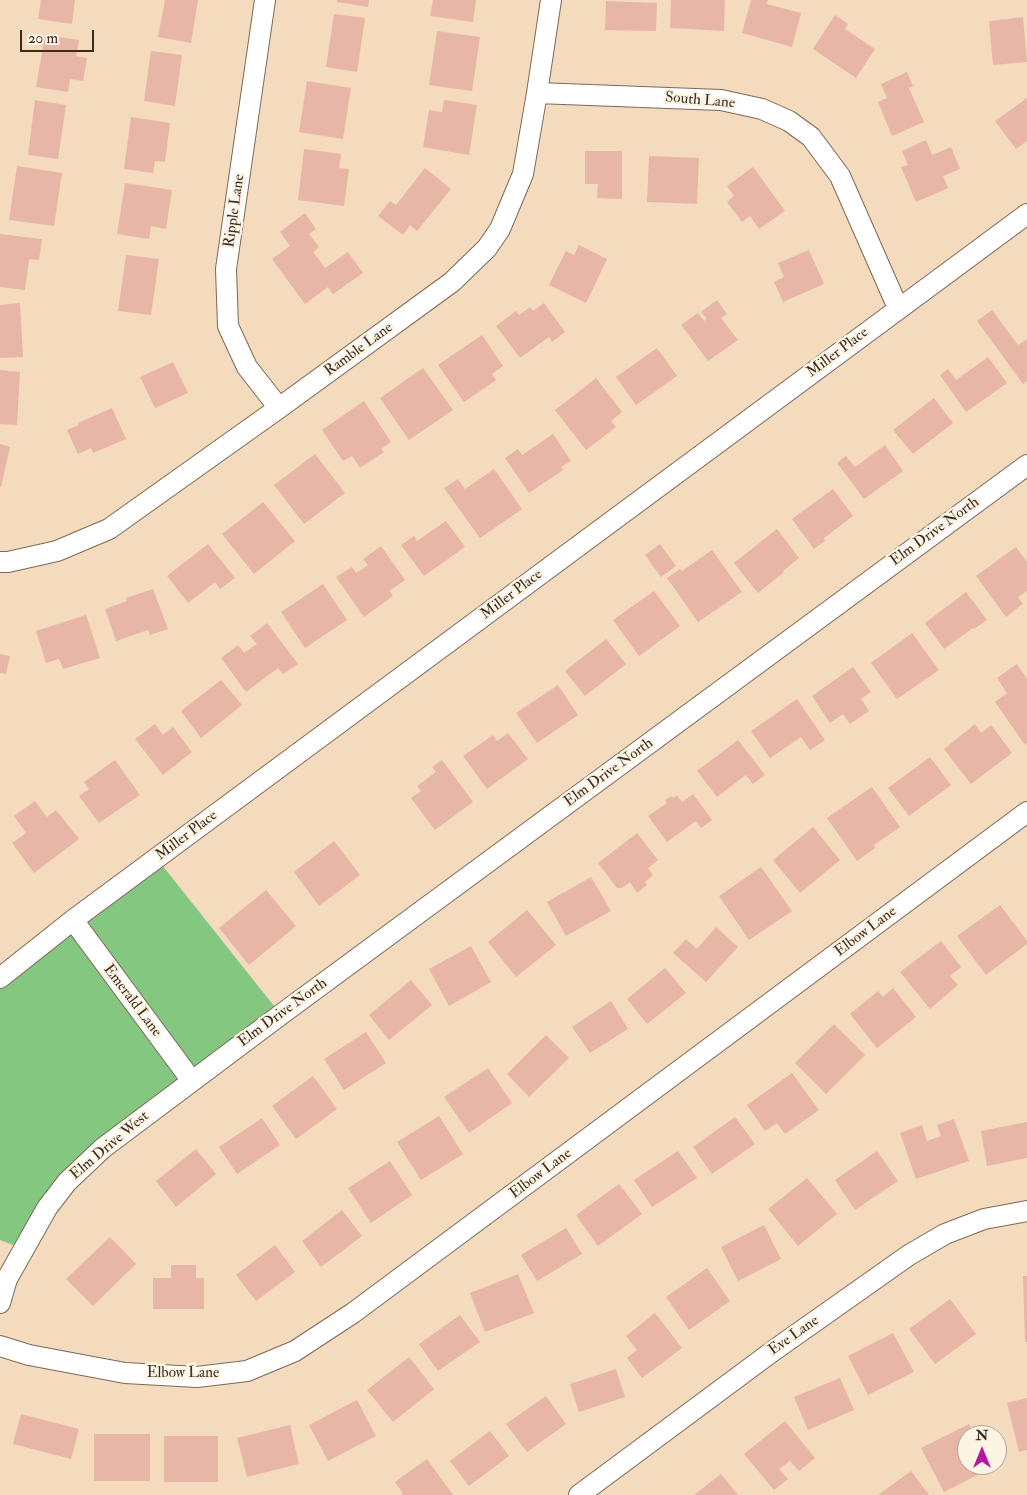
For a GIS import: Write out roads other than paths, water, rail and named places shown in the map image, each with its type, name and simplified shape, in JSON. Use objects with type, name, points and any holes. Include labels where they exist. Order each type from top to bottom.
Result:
[{"type":"street","name":"Ripple Lane","points":[[265,0],[226,278],[228,326],[246,367],[279,408]]},
{"type":"street","name":"Ramble Lane","points":[[0,562],[8,562],[57,551],[109,529],[452,282],[487,248],[500,229],[523,174],[550,0]]},
{"type":"street","name":"South Lane","points":[[537,93],[721,100],[762,109],[789,121],[811,137],[840,176],[898,308]]},
{"type":"street","name":"Miller Place","points":[[0,978],[73,920],[1027,214]]},
{"type":"street","name":"Elm Drive North","points":[[192,1081],[1027,465]]},
{"type":"street","name":"Elbow Lane","points":[[0,1346],[28,1354],[125,1373],[197,1377],[247,1371],[295,1351],[361,1308],[1027,812]]},
{"type":"street","name":"Emerald Lane","points":[[73,920],[192,1081]]},
{"type":"street","name":"Elm Drive West","points":[[0,1303],[11,1271],[47,1208],[67,1182],[103,1148],[192,1081]]},
{"type":"street","name":"Eve Lane","points":[[579,1495],[773,1351],[909,1255],[945,1234],[984,1219],[1027,1211]]}]
